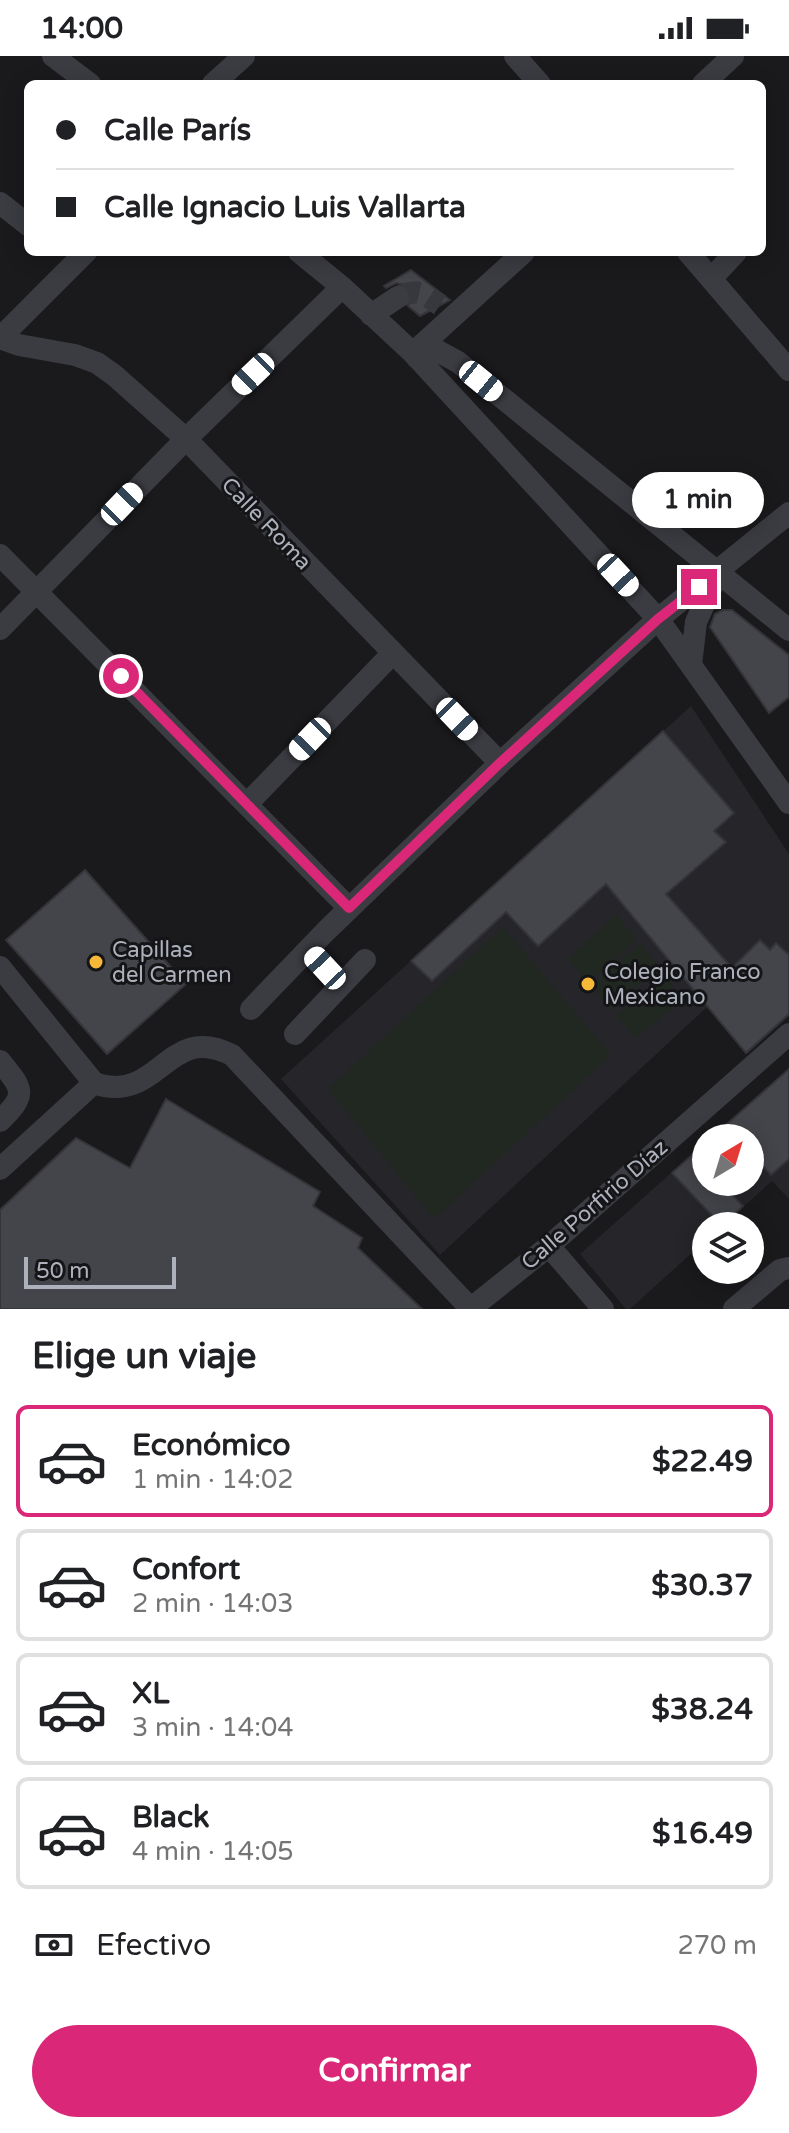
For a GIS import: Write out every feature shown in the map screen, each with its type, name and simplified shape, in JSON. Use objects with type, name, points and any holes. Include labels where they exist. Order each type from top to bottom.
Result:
[{"type":"street","points":[[53,56],[85,80]]},
{"type":"street","points":[[217,80],[244,56]]},
{"type":"street","points":[[515,56],[536,80]]},
{"type":"street","points":[[707,80],[733,56]]},
{"type":"street","points":[[0,203],[24,222]]},
{"type":"street","points":[[0,338],[76,256]]},
{"type":"street","points":[[304,256],[342,287],[415,356],[658,619],[789,803]]},
{"type":"street","points":[[415,356],[447,311],[519,256]]},
{"type":"street","points":[[691,256],[789,370]]},
{"type":"street","points":[[711,279],[732,256]]},
{"type":"street","points":[[0,629],[186,439],[342,287]]},
{"type":"street","points":[[371,315],[398,297]]},
{"type":"street","name":"Calle Roma","points":[[0,338],[19,345],[75,355],[97,363],[114,375],[186,439],[500,763]]},
{"type":"street","points":[[415,356],[436,350],[458,362],[789,630]]},
{"type":"street","points":[[251,1009],[349,908],[500,763],[658,619],[789,513]]},
{"type":"street","points":[[0,555],[349,908]]},
{"type":"street","points":[[691,665],[696,622],[719,572]]},
{"type":"street","points":[[247,804],[393,653]]},
{"type":"street","points":[[308,950],[341,985]]},
{"type":"street","points":[[295,1034],[365,960]]},
{"type":"street","points":[[0,967],[94,1083],[110,1089],[137,1084],[182,1051],[197,1046],[215,1047],[232,1055],[470,1309]]},
{"type":"street","name":"Calle Porfirio Díaz","points":[[470,1309],[549,1246],[789,1034]]},
{"type":"street","points":[[0,1121],[16,1106],[20,1097],[20,1086],[2,1066]]},
{"type":"street","points":[[0,1169],[94,1083]]},
{"type":"street","points":[[549,1246],[603,1309]]},
{"type":"street","points":[[734,1309],[780,1270],[789,1268]]},
{"type":"shaded area","name":"Colegio Franco Mexicano","points":[[691,706],[789,854],[789,1016],[747,1054],[707,1007],[440,1255],[281,1079]]},
{"type":"shaded area","points":[[616,915],[637,939],[588,983],[568,959]]},
{"type":"shaded area","points":[[503,927],[611,1055],[434,1219],[328,1089]]},
{"type":"shaded area","points":[[640,943],[659,966],[611,1010],[591,987]]},
{"type":"shaded area","points":[[664,975],[683,998],[636,1039],[617,1016]]},
{"type":"shaded area","points":[[789,1069],[789,1199],[772,1181],[764,1188],[764,1124],[727,1124]]},
{"type":"shaded area","points":[[692,1154],[692,1196],[755,1196],[738,1212],[692,1212],[692,1253],[630,1309],[626,1309],[580,1254]]},
{"type":"building","points":[[411,270],[450,300],[420,316],[408,306],[412,295],[405,285],[396,283],[386,288],[384,286]]},
{"type":"building","points":[[732,610],[789,655],[789,697],[769,713],[710,627],[715,614]]},
{"type":"building","points":[[663,731],[734,813],[714,831],[726,842],[666,894],[732,968],[760,940],[770,950],[776,943],[789,955],[789,1014],[746,1053],[606,884],[538,946],[506,912],[432,981],[411,961]]},
{"type":"building","name":"Capillas del Carmen","points":[[85,870],[186,984],[107,1054],[6,940]]},
{"type":"building","points":[[789,1069],[789,1159],[771,1175],[764,1167],[764,1124],[727,1124]]},
{"type":"building","points":[[166,1099],[320,1192],[313,1206],[362,1238],[358,1248],[422,1309],[0,1309],[0,1210],[76,1138],[130,1168]]},
{"type":"building","points":[[692,1155],[692,1194],[672,1173]]},
{"type":"building","points":[[694,1196],[733,1196],[743,1206],[737,1212],[709,1212]]},
{"type":"tunnel","points":[[398,297],[420,293],[440,305]]},
{"type":"place","name":"Capillas del Carmen","points":[[96,962]]},
{"type":"place","name":"Colegio Franco Mexicano","points":[[588,984]]},
{"type":"route","points":[[121,676],[349,908],[500,763],[658,619],[699,587]]}]
